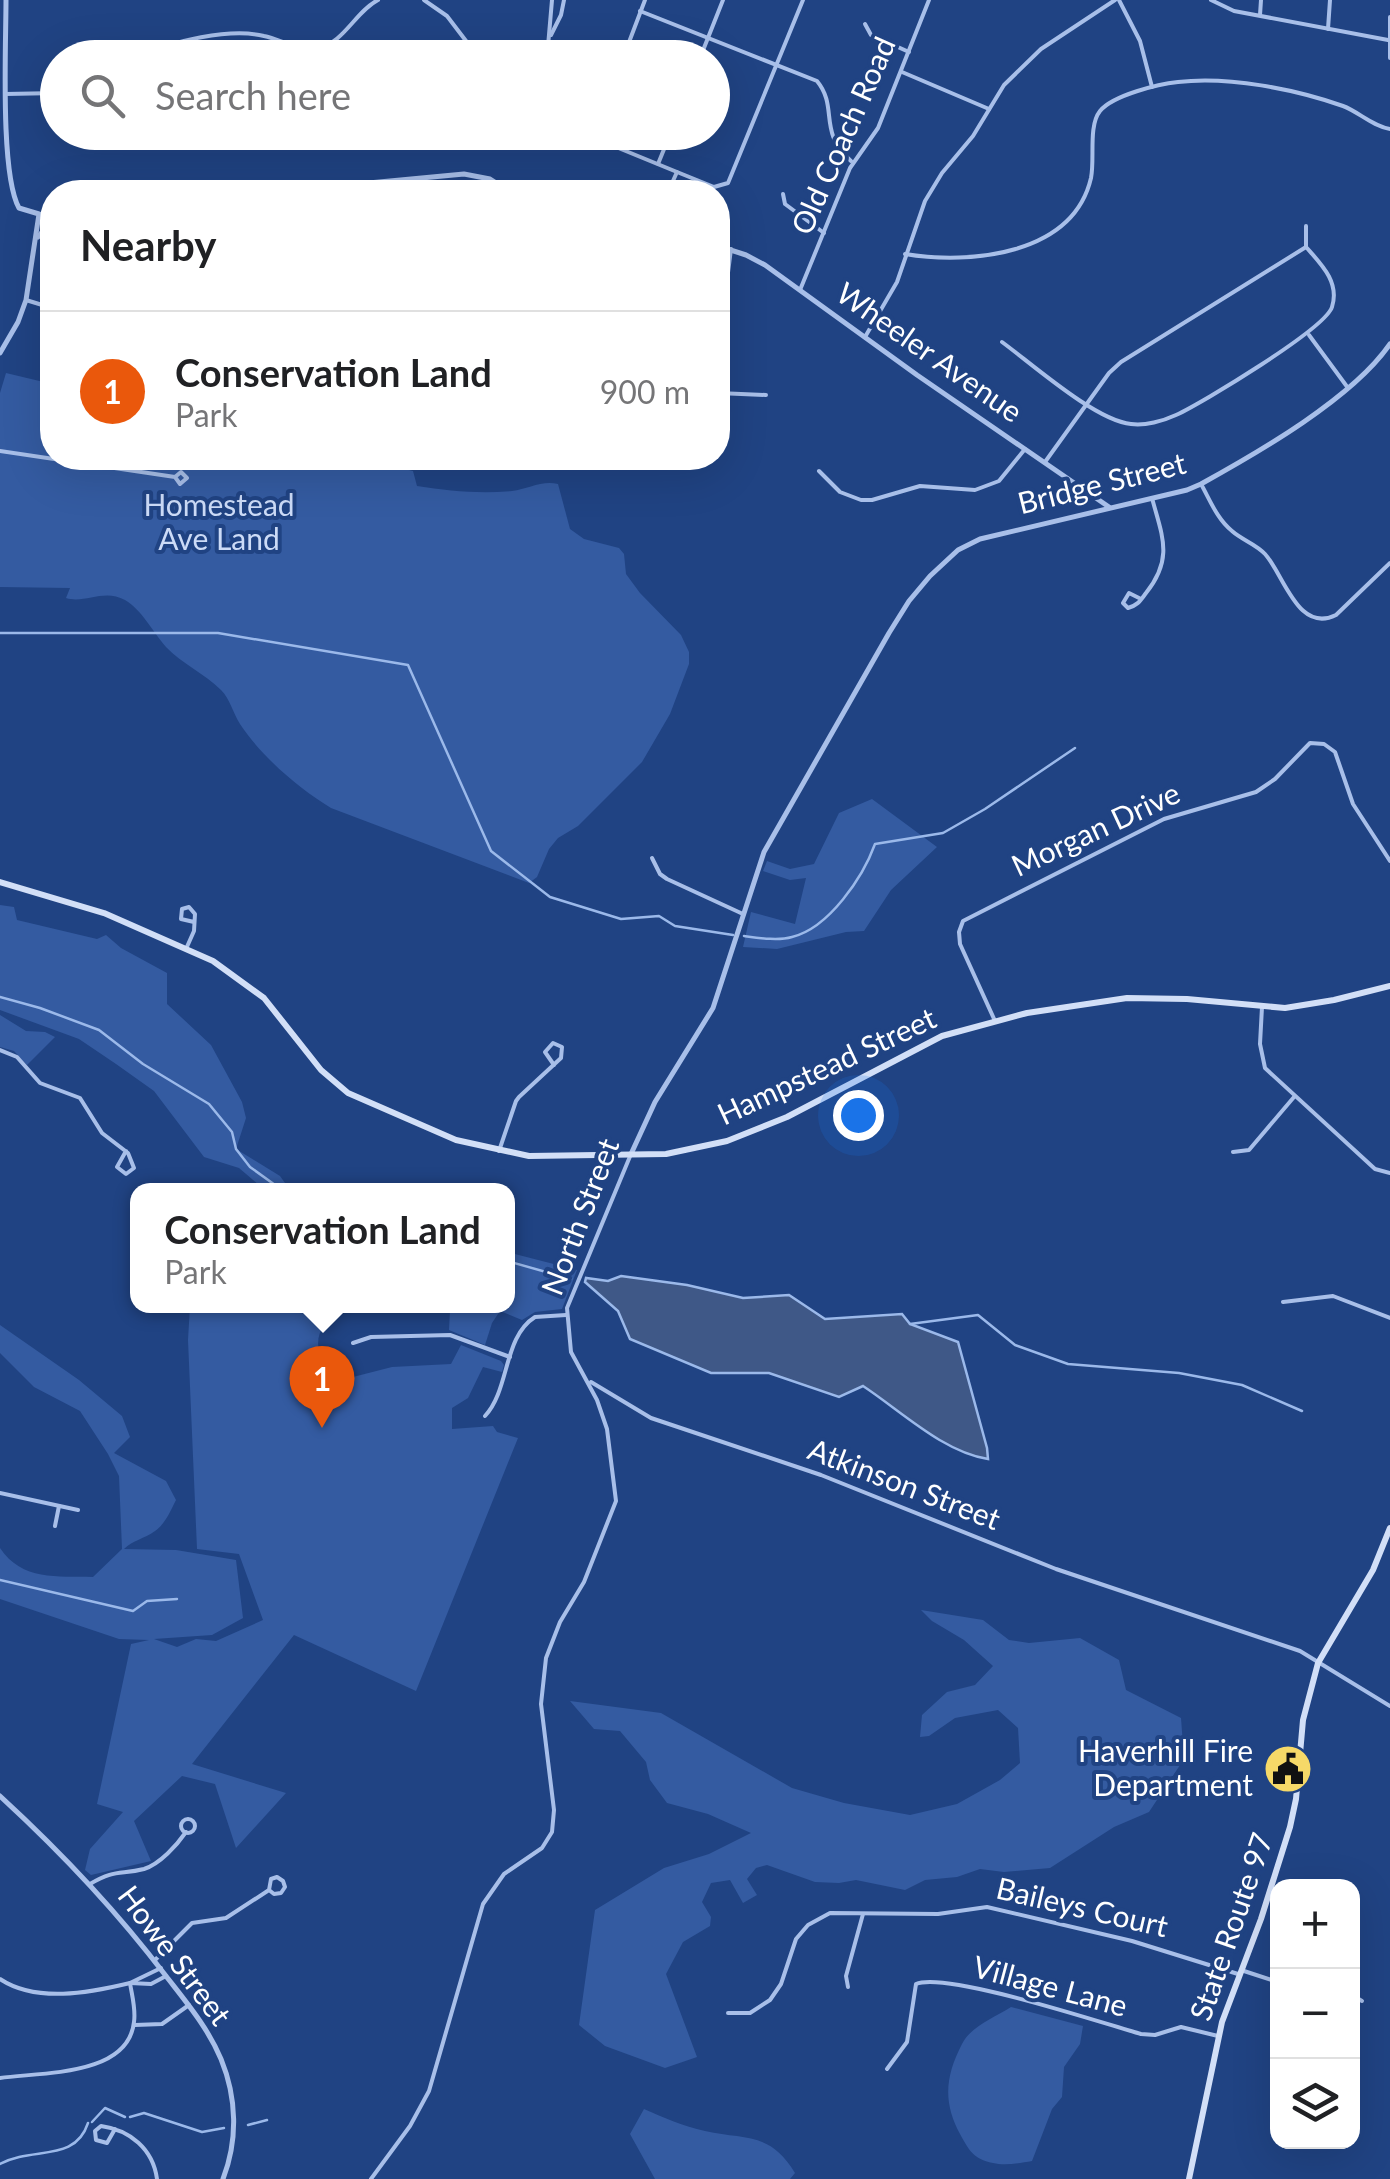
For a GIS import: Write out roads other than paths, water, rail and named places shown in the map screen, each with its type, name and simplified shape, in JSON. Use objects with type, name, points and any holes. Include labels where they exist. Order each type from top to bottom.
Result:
[{"type":"main road","name":"Hampstead Street","points":[[0,882],[104,914],[186,949],[248,984],[278,1012],[322,1070],[348,1092],[426,1129],[499,1152],[529,1156],[671,1153],[727,1141],[786,1116],[942,1036],[995,1020],[1116,999],[1302,1006],[1390,986]]},
{"type":"main road","name":"State Route 97","points":[[1189,2179],[1218,2036],[1290,1826],[1303,1720],[1318,1662],[1373,1570],[1390,1528]]},
{"type":"street","points":[[0,352],[26,300],[39,214],[18,208],[11,194],[6,156],[6,0]]},
{"type":"street","points":[[334,40],[359,13],[378,0]]},
{"type":"street","points":[[424,0],[447,16],[465,40]]},
{"type":"street","points":[[550,40],[552,0]]},
{"type":"street","points":[[551,35],[564,0]]},
{"type":"street","points":[[630,40],[645,0]]},
{"type":"street","points":[[708,38],[723,0]]},
{"type":"street","points":[[729,180],[803,0]]},
{"type":"street","name":"Old Coach Road","points":[[800,290],[853,162],[878,128],[929,0]]},
{"type":"street","points":[[865,337],[888,302],[924,201],[1010,76],[1030,58],[1117,0],[1140,40],[1152,87]]},
{"type":"street","points":[[1211,0],[1225,9],[1388,40]]},
{"type":"street","points":[[1260,16],[1261,0]]},
{"type":"street","points":[[1328,29],[1330,0]]},
{"type":"street","points":[[640,11],[713,40]]},
{"type":"street","points":[[1390,17],[1390,58]]},
{"type":"street","points":[[866,24],[872,34],[909,52]]},
{"type":"street","points":[[191,40],[240,34],[262,34],[279,40]]},
{"type":"street","points":[[730,47],[820,85],[833,141],[853,162]]},
{"type":"street","points":[[901,72],[990,109]]},
{"type":"street","points":[[906,254],[956,258],[1024,246],[1048,236],[1068,220],[1084,199],[1092,175],[1095,126],[1101,110],[1152,87],[1188,81],[1252,85],[1337,104],[1390,129]]},
{"type":"street","points":[[5,94],[40,94]]},
{"type":"street","points":[[623,150],[696,180]]},
{"type":"street","points":[[658,164],[663,150]]},
{"type":"street","points":[[673,180],[676,172]]},
{"type":"street","points":[[400,180],[464,174],[492,180]]},
{"type":"street","points":[[783,194],[785,204],[824,232]]},
{"type":"street","points":[[1002,342],[1087,404],[1128,424],[1170,417],[1308,334],[1328,314],[1334,294],[1324,268],[1306,247],[1306,226]]},
{"type":"street","points":[[36,239],[40,234]]},
{"type":"street","points":[[1045,462],[1122,362],[1306,247]]},
{"type":"street","points":[[730,255],[731,249]]},
{"type":"street","name":"Wheeler Avenue","points":[[731,249],[756,260],[1110,507]]},
{"type":"street","points":[[26,300],[40,304]]},
{"type":"street","points":[[1308,334],[1348,388]]},
{"type":"street","name":"Bridge Street","points":[[918,590],[950,556],[980,538],[1201,484],[1348,388],[1390,344]]},
{"type":"street","points":[[730,394],[766,395]]},
{"type":"street","points":[[819,472],[840,492],[861,500],[920,486],[975,490],[999,480],[1025,449]]},
{"type":"street","points":[[0,452],[40,458]]},
{"type":"street","points":[[120,470],[174,478]]},
{"type":"street","points":[[1201,484],[1227,527],[1264,554],[1301,610],[1310,616],[1326,619],[1336,615],[1390,563]]},
{"type":"street","points":[[1142,599],[1159,576],[1164,556],[1152,498]]},
{"type":"street","name":"North Street","points":[[371,2179],[422,2106],[431,2086],[483,1904],[504,1874],[542,1848],[552,1832],[554,1810],[540,1704],[546,1658],[556,1630],[584,1582],[616,1501],[607,1429],[587,1379],[571,1352],[566,1315],[571,1292],[650,1111],[714,1008],[754,877],[769,844],[918,590]]},
{"type":"street","name":"Morgan Drive","points":[[995,1020],[960,944],[963,922],[1164,819],[1261,789],[1307,745],[1320,742],[1335,752],[1354,804],[1390,862]]},
{"type":"street","points":[[652,858],[667,879],[744,914]]},
{"type":"street","points":[[186,949],[194,922]]},
{"type":"street","points":[[1262,1007],[1260,1044],[1265,1068],[1375,1169],[1390,1173]]},
{"type":"street","points":[[0,1050],[17,1057],[40,1082],[80,1098],[102,1132],[126,1151]]},
{"type":"street","points":[[499,1152],[516,1101],[554,1065]]},
{"type":"street","points":[[1233,1152],[1249,1150],[1294,1097]]},
{"type":"street","points":[[1283,1302],[1333,1296],[1390,1318]]},
{"type":"street","points":[[484,1416],[495,1405],[510,1357],[528,1321],[544,1314],[566,1315]]},
{"type":"street","points":[[353,1343],[371,1337],[450,1335],[510,1357]]},
{"type":"street","name":"Atkinson Street","points":[[587,1379],[650,1418],[796,1466],[1056,1569],[1300,1651],[1390,1706]]},
{"type":"street","points":[[0,1492],[78,1510]]},
{"type":"street","points":[[55,1526],[59,1506]]},
{"type":"street","name":"Howe Street","points":[[0,1796],[90,1884],[155,1960],[216,2048],[232,2096],[233,2139],[223,2179]]},
{"type":"street","points":[[90,1884],[114,1871],[143,1869],[156,1863],[186,1832]]},
{"type":"street","points":[[155,1960],[192,1922],[226,1918],[269,1890]]},
{"type":"street","name":"Baileys Court","points":[[728,2013],[750,2012],[770,2000],[781,1984],[796,1940],[808,1925],[830,1914],[938,1914],[971,1907],[992,1908],[1132,1941],[1270,1980]]},
{"type":"street","points":[[848,1987],[846,1976],[863,1914]]},
{"type":"street","points":[[130,1983],[160,1968]]},
{"type":"street","points":[[0,1979],[34,1994],[151,1984],[166,1976]]},
{"type":"street","name":"Village Lane","points":[[887,2068],[906,2042],[916,1984],[921,1982],[976,1989],[1141,2034],[1154,2035],[1184,2027],[1218,2036]]},
{"type":"street","points":[[0,2078],[44,2075],[110,2059],[128,2043],[134,2025],[130,1983]]},
{"type":"street","points":[[134,2025],[162,2024],[189,2005]]},
{"type":"street","points":[[115,2129],[144,2148],[157,2179]]},
{"type":"waterway","points":[[0,633],[218,633],[408,665],[491,851],[550,897],[621,919],[659,916],[675,926],[733,935]]},
{"type":"waterway","points":[[744,936],[781,939],[806,932],[843,900],[875,844],[943,833],[1075,748]]},
{"type":"waterway","points":[[0,997],[99,1030],[143,1064],[209,1104],[232,1132],[236,1149],[250,1167],[272,1183]]},
{"type":"waterway","points":[[515,1263],[571,1279]]},
{"type":"waterway","points":[[910,1324],[978,1315],[1015,1345],[1068,1364],[1179,1373],[1242,1385],[1302,1411]]},
{"type":"waterway","points":[[0,1580],[133,1611],[147,1601],[177,1599]]},
{"type":"waterway","points":[[92,2122],[105,2108],[125,2117]]},
{"type":"waterway","points":[[130,2117],[144,2113],[202,2132],[224,2128]]},
{"type":"waterway","points":[[248,2125],[267,2120]]},
{"type":"waterway","points":[[0,2164],[63,2149],[82,2136],[88,2123]]},
{"type":"place","name":"Conservation Land","points":[[322,1428]]},
{"type":"place","name":"Haverhill Fire Department","points":[[1288,1769]]},
{"type":"park label","name":"Homestead Ave Land","points":[[219,523]]}]
